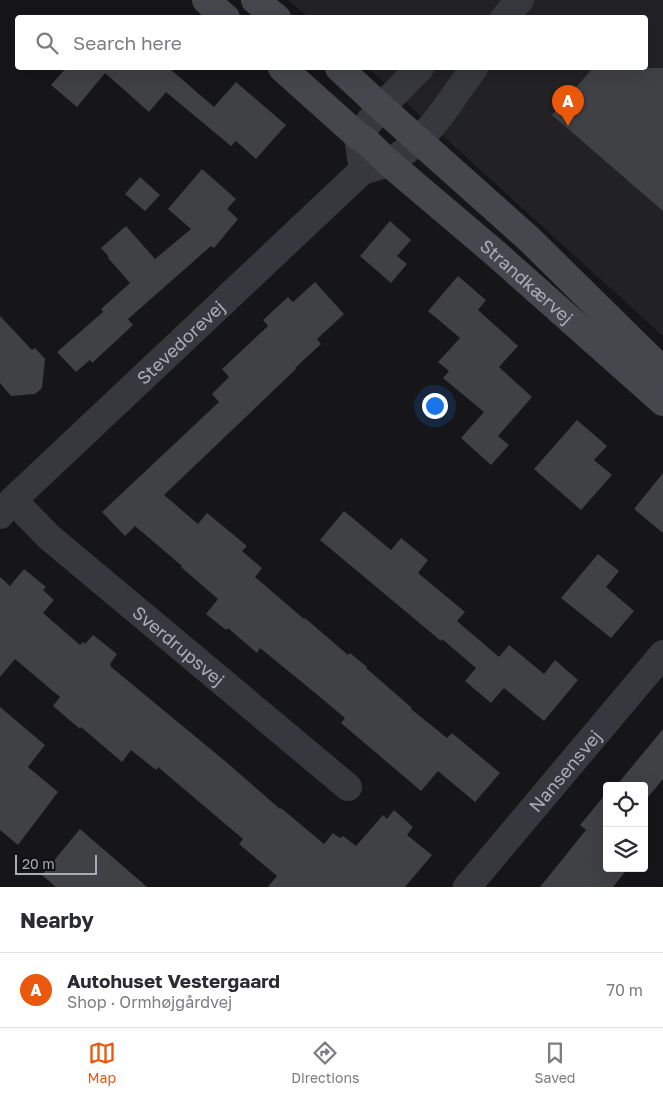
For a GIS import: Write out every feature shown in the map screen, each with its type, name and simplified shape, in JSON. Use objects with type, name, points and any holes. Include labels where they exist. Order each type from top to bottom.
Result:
[{"type":"main road","points":[[206,0],[223,15]]},
{"type":"main road","points":[[255,0],[273,15]]},
{"type":"main road","name":"Strandkærvej","points":[[284,70],[389,163],[496,253],[663,402]]},
{"type":"main road","name":"Strandkærvej","points":[[341,70],[529,239],[663,372]]},
{"type":"street","points":[[507,15],[520,0]]},
{"type":"street","points":[[362,171],[358,136],[381,107],[418,70]]},
{"type":"street","points":[[389,163],[419,141],[440,116],[473,70]]},
{"type":"street","name":"Stevedorevej","points":[[7,508],[362,171],[389,163]]},
{"type":"street","name":"Sverdrupsvej","points":[[7,508],[49,537],[348,787]]},
{"type":"street","name":"Nansensvej","points":[[467,887],[663,654]]},
{"type":"shaded area","points":[[288,0],[663,0],[663,336],[370,70],[648,70],[648,15],[306,15]]},
{"type":"building","points":[[648,68],[663,68],[663,211],[552,115],[591,70],[648,70]]},
{"type":"building","points":[[64,70],[171,70],[214,107],[236,82],[286,125],[256,159],[236,141],[231,146],[166,92],[149,112],[105,73],[77,107],[51,85]]},
{"type":"building","points":[[202,169],[236,199],[227,209],[238,219],[214,248],[211,246],[128,319],[133,325],[92,363],[90,360],[76,372],[57,352],[103,312],[101,309],[130,283],[101,248],[126,226],[155,259],[191,229],[168,209]]},
{"type":"building","points":[[140,177],[160,195],[145,211],[125,194]]},
{"type":"building","points":[[390,221],[411,240],[397,256],[407,264],[391,283],[360,256]]},
{"type":"building","points":[[458,276],[486,300],[478,310],[518,346],[499,367],[532,397],[498,436],[509,445],[491,465],[461,438],[484,412],[443,378],[449,371],[438,362],[460,338],[428,311]]},
{"type":"building","points":[[315,282],[344,314],[317,339],[321,344],[164,495],[198,524],[207,513],[247,546],[242,551],[262,568],[255,577],[348,655],[350,653],[367,667],[411,709],[447,738],[452,733],[500,773],[475,802],[438,771],[421,791],[341,723],[345,718],[314,692],[260,648],[257,653],[228,628],[226,630],[206,614],[218,599],[182,566],[135,526],[125,536],[102,512],[219,402],[212,394],[229,377],[222,369],[268,326],[263,320],[288,297],[293,302]]},
{"type":"building","points":[[0,316],[32,350],[35,348],[45,359],[42,388],[35,394],[11,396],[0,383]]},
{"type":"building","points":[[577,420],[607,446],[594,460],[612,475],[581,510],[534,469]]},
{"type":"building","points":[[663,473],[663,533],[634,509]]},
{"type":"building","points":[[344,511],[391,550],[401,538],[428,560],[418,573],[465,612],[457,621],[499,657],[509,645],[544,674],[555,660],[578,680],[544,721],[504,688],[491,703],[465,681],[476,668],[320,540]]},
{"type":"building","points":[[598,554],[619,571],[606,587],[634,611],[611,638],[561,598]]},
{"type":"building","points":[[24,569],[46,587],[43,590],[54,600],[43,613],[80,645],[83,642],[85,644],[93,635],[117,654],[110,666],[324,844],[333,833],[340,838],[343,836],[356,846],[383,815],[387,819],[394,810],[413,827],[407,835],[432,855],[405,887],[268,887],[277,876],[239,844],[243,839],[158,767],[156,770],[131,750],[122,762],[53,706],[60,697],[15,659],[0,677],[0,577],[10,586]]},
{"type":"building","points":[[0,707],[45,745],[28,767],[58,792],[18,845],[0,830]]},
{"type":"building","points":[[663,729],[663,779],[648,797],[648,782],[619,782]]},
{"type":"building","points":[[603,797],[603,872],[625,872],[613,887],[540,887],[586,830],[580,825]]},
{"type":"building","points":[[80,829],[147,887],[56,887],[42,875]]},
{"type":"place","name":"Autohuset Vestergaard","points":[[568,126]]}]
